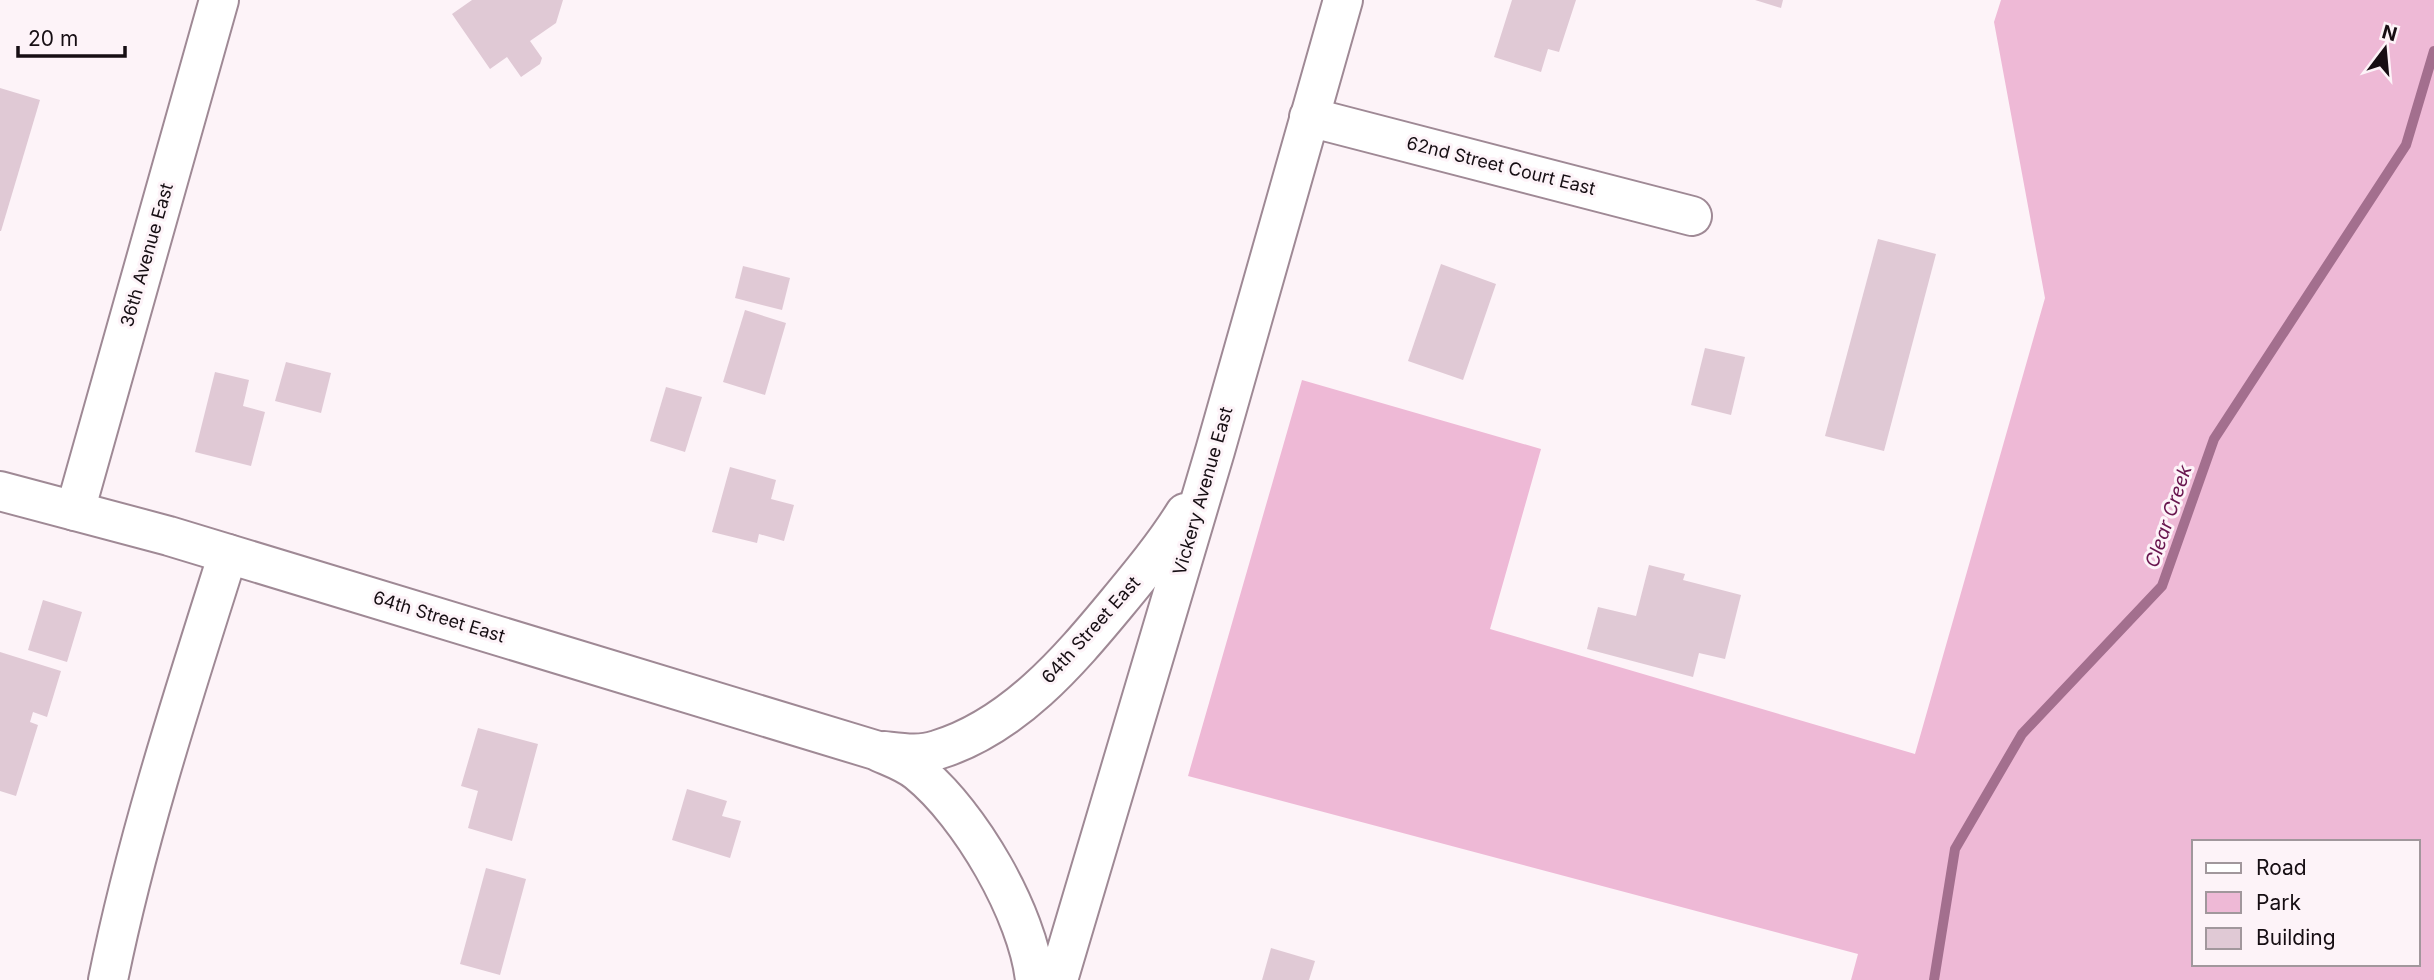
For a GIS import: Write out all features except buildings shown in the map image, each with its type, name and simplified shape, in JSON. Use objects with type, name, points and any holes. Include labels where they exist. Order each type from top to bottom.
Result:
[{"type":"street","name":"36th Avenue East","points":[[75,511],[219,0]]},
{"type":"street","name":"Vickery Avenue East","points":[[1058,980],[1215,452],[1343,0]]},
{"type":"street","name":"62nd Street Court East","points":[[1309,117],[1692,216]]},
{"type":"street","name":"64th Street East","points":[[875,750],[923,753],[951,745],[996,721],[1053,675],[1088,638],[1161,548],[1187,509],[1215,452]]},
{"type":"street","name":"64th Street East","points":[[0,491],[228,554],[875,750],[916,771],[937,791],[973,836],[1014,908],[1029,949],[1035,980]]},
{"type":"street","points":[[108,980],[121,915],[228,554]]},
{"type":"green space","points":[[2001,0],[2434,0],[2434,980],[1851,980],[1858,954],[1188,776],[1302,380],[1541,449],[1490,629],[1915,754],[2045,298],[1994,22]]},
{"type":"waterway","name":"Clear Creek","points":[[1934,980],[1955,849],[2022,734],[2162,586],[2214,439],[2406,145],[2434,51]]}]
